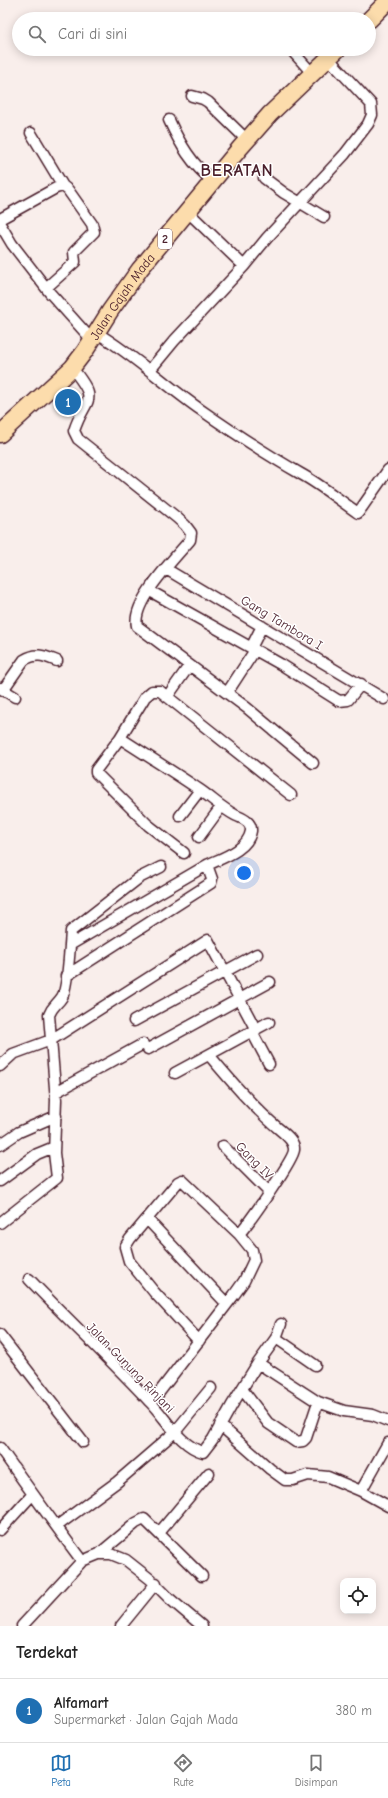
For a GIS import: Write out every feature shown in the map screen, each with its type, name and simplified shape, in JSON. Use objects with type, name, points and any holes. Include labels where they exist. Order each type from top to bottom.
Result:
[{"type":"highway","points":[[376,13],[388,1]]},
{"type":"highway","name":"Jalan Gajah Mada","points":[[0,434],[72,368],[86,352],[94,336],[136,275],[213,181],[270,114],[330,56]]},
{"type":"street","points":[[297,56],[312,73]]},
{"type":"street","points":[[150,370],[202,309],[244,266],[267,238],[301,203],[353,144],[368,124],[372,115],[372,109],[369,101],[335,56]]},
{"type":"street","points":[[192,96],[208,102],[247,140]]},
{"type":"street","points":[[169,120],[179,140],[195,164],[213,181]]},
{"type":"street","points":[[31,133],[62,186],[68,190],[92,224],[94,232],[74,252],[75,262],[46,288]]},
{"type":"street","points":[[264,178],[284,194],[324,217]]},
{"type":"street","points":[[0,219],[62,186]]},
{"type":"street","points":[[188,212],[244,266]]},
{"type":"street","points":[[0,224],[12,244],[46,288],[94,336],[120,347],[177,393],[236,435],[277,461],[301,474],[358,513],[388,470]]},
{"type":"street","points":[[72,368],[86,387],[89,396],[87,405],[74,428],[74,433],[78,439],[180,521],[192,535],[190,540],[150,590],[138,611],[136,621],[137,626],[227,693],[313,763]]},
{"type":"street","name":"Gang Tambora I","points":[[166,569],[384,699]]},
{"type":"street","points":[[150,590],[340,701],[348,700],[361,684]]},
{"type":"street","points":[[227,693],[253,649],[262,626]]},
{"type":"street","points":[[15,696],[2,689],[24,660],[39,654],[57,661]]},
{"type":"street","points":[[167,697],[189,666]]},
{"type":"street","points":[[184,853],[148,825],[96,773],[96,770],[120,738],[149,693],[156,690],[167,697],[291,795]]},
{"type":"street","points":[[70,945],[207,865],[237,850],[244,844],[251,830],[250,824],[245,820],[220,807],[200,790],[120,738]]},
{"type":"street","points":[[180,816],[200,790]]},
{"type":"street","points":[[199,837],[220,807]]},
{"type":"street","points":[[66,976],[211,883],[212,879],[207,865]]},
{"type":"street","points":[[0,1223],[55,1180],[57,1176],[54,1147],[56,1092],[50,1046],[49,1015],[52,1006],[62,996],[66,976],[71,931],[139,878],[161,866]]},
{"type":"street","points":[[0,1066],[13,1054],[51,1040],[208,940],[240,999],[269,1064]]},
{"type":"street","points":[[134,1021],[257,954]]},
{"type":"street","points":[[56,1092],[240,999],[270,982]]},
{"type":"street","points":[[175,1073],[209,1056],[269,1022]]},
{"type":"street","points":[[209,1056],[246,1098],[292,1143],[294,1149],[294,1155],[253,1218],[240,1234]]},
{"type":"street","points":[[0,1145],[19,1132],[56,1116]]},
{"type":"street","name":"Gang IV","points":[[223,1146],[269,1192]]},
{"type":"street","points":[[0,1181],[37,1154],[54,1147]]},
{"type":"street","points":[[151,1402],[199,1341],[244,1281],[254,1260],[252,1250],[240,1234],[182,1180],[178,1182],[127,1243],[127,1257],[154,1292],[199,1341]]},
{"type":"street","points":[[147,1219],[227,1304]]},
{"type":"street","name":"Jalan Gunung Rinjani","points":[[29,1279],[151,1402],[175,1432],[211,1388]]},
{"type":"street","points":[[57,1526],[117,1482],[175,1432],[196,1449],[203,1452],[258,1363],[276,1338],[282,1324]]},
{"type":"street","points":[[0,1335],[33,1380],[83,1442]]},
{"type":"street","points":[[276,1338],[315,1365]]},
{"type":"street","points":[[258,1363],[318,1402],[344,1411],[373,1415],[388,1421]]},
{"type":"street","points":[[242,1389],[268,1423],[296,1442],[303,1441],[306,1438],[318,1402]]},
{"type":"street","points":[[220,1425],[270,1469],[286,1480],[293,1480],[308,1475],[328,1477],[360,1491],[388,1506]]},
{"type":"street","points":[[360,1491],[388,1443]]},
{"type":"street","points":[[0,1448],[32,1495],[82,1560]]},
{"type":"street","points":[[159,1534],[209,1473]]},
{"type":"street","points":[[0,1530],[32,1495]]},
{"type":"street","points":[[22,1626],[82,1560],[99,1554],[140,1520],[144,1519],[148,1521],[184,1560],[202,1576]]},
{"type":"street","points":[[99,1554],[119,1556],[156,1583],[195,1624]]},
{"type":"street","points":[[121,1626],[156,1583]]},
{"type":"place","name":"Alfamart","points":[[68,402]]},
{"type":"district","name":"BERATAN","points":[[237,170]]}]
